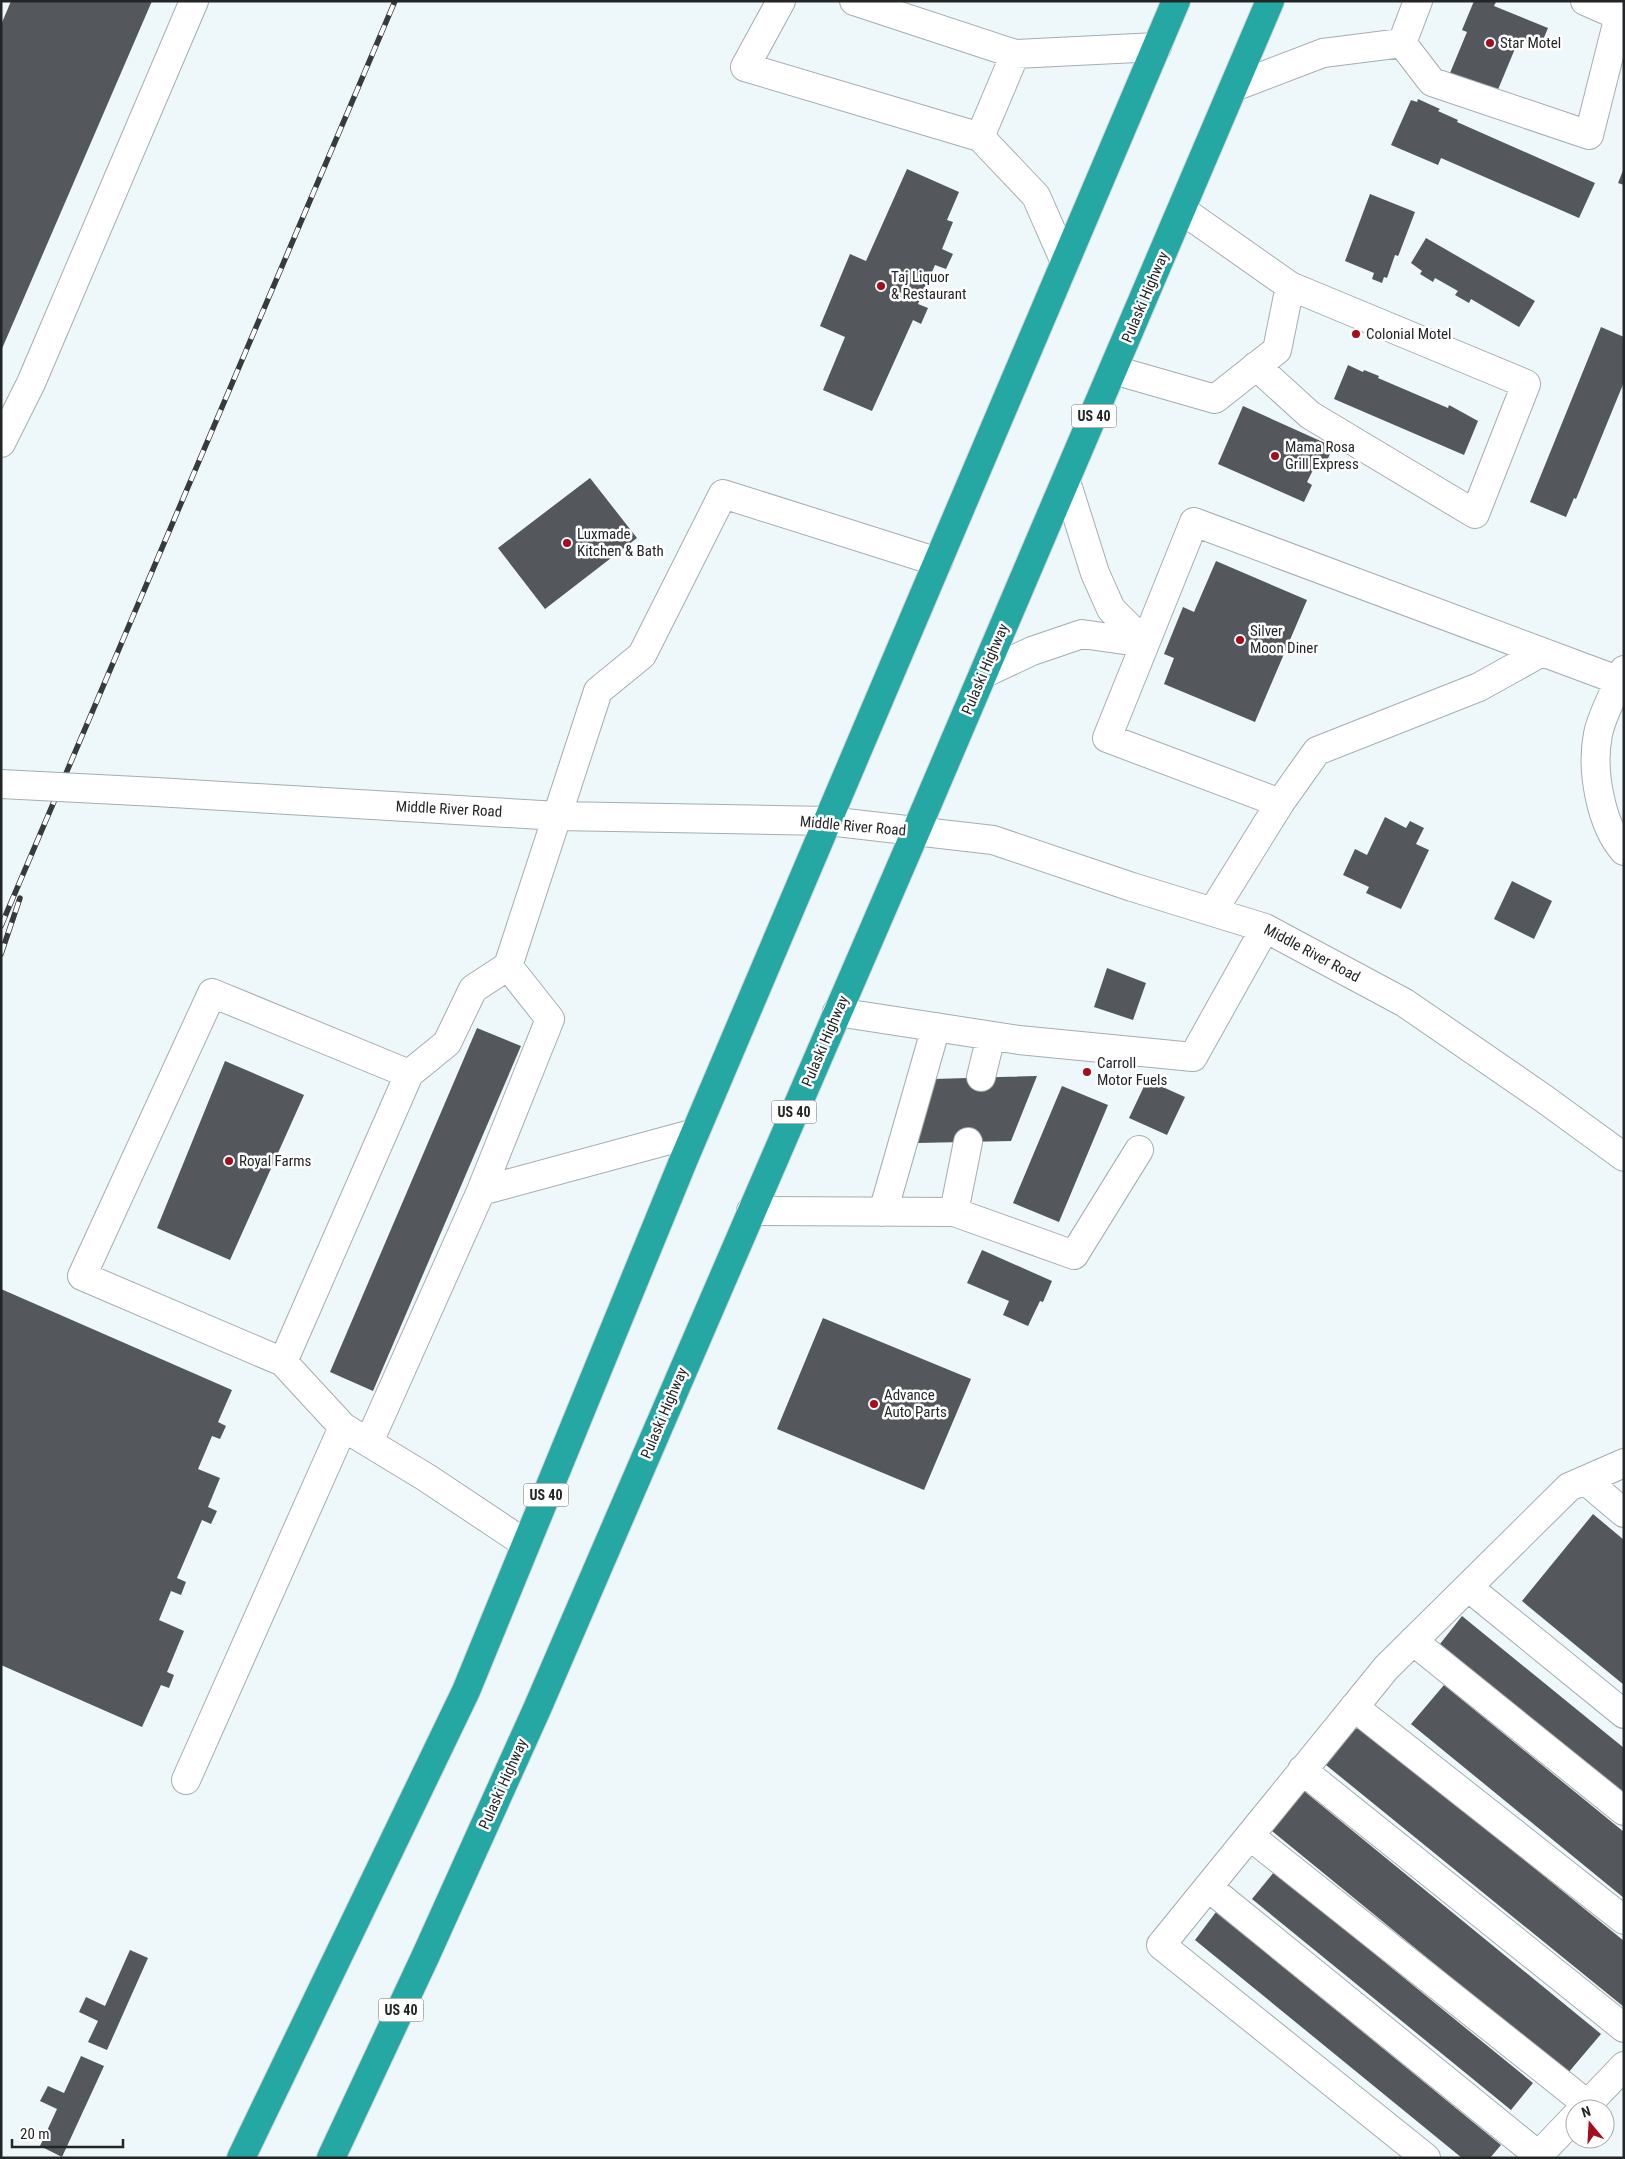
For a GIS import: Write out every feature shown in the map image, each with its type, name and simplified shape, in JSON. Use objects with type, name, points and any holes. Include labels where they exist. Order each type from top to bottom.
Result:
[{"type":"highway","name":"US 40","points":[[241,2158],[466,1691],[695,1133],[1176,1]]},
{"type":"highway","name":"Pulaski Highway","points":[[331,2158],[426,1955],[537,1709],[1114,370],[1270,1]]},
{"type":"street","points":[[1,443],[31,383],[194,1]]},
{"type":"street","points":[[781,1],[745,68],[980,137],[1036,196],[1065,262]]},
{"type":"street","points":[[854,1],[1016,54],[1157,47]]},
{"type":"street","points":[[1402,43],[1418,1]]},
{"type":"street","points":[[1402,43],[1432,82],[1589,135],[1619,16],[1585,1]]},
{"type":"street","points":[[1234,87],[1323,53],[1402,43]]},
{"type":"street","points":[[980,137],[1016,54]]},
{"type":"street","points":[[1182,210],[1290,286],[1526,384],[1475,514],[1310,415],[1256,366]]},
{"type":"street","points":[[1114,370],[1215,399],[1277,350],[1290,286]]},
{"type":"street","points":[[1066,481],[1095,574],[1111,608],[1145,643]]},
{"type":"street","points":[[282,1362],[409,1074],[447,1043],[473,989],[508,966],[598,691],[642,655],[724,494],[938,562]]},
{"type":"street","points":[[1280,803],[1107,738],[1194,522],[1542,652],[1622,676],[1598,733],[1595,766],[1606,823],[1624,851]]},
{"type":"street","points":[[983,674],[1032,651],[1082,634],[1145,643]]},
{"type":"street","points":[[1214,911],[1280,803],[1317,751],[1479,687],[1542,652]]},
{"type":"street","name":"Middle River Road","points":[[1,784],[558,816],[828,821],[993,840],[1132,887],[1265,928],[1405,1003],[1543,1098],[1624,1157]]},
{"type":"street","points":[[837,1012],[991,1036],[1193,1057],[1265,928]]},
{"type":"street","points":[[369,1442],[481,1191],[550,1019],[508,966]]},
{"type":"street","points":[[409,1074],[212,992],[82,1276],[282,1362],[343,1427],[427,1478],[526,1544]]},
{"type":"street","points":[[883,1212],[936,1027]]},
{"type":"street","points":[[981,1077],[991,1036]]},
{"type":"street","points":[[481,1191],[695,1133]]},
{"type":"street","points":[[954,1212],[968,1142]]},
{"type":"street","points":[[751,1212],[954,1212],[1074,1255],[1139,1150]]},
{"type":"street","points":[[186,1780],[343,1427]]},
{"type":"street","points":[[1426,2158],[1161,1945],[1386,1668],[1569,1487],[1624,1463]]},
{"type":"street","points":[[1585,1480],[1624,1512]]},
{"type":"street","points":[[1468,1587],[1624,1714]]},
{"type":"street","points":[[1413,1641],[1624,1811]]},
{"type":"street","points":[[1354,1707],[1624,1920]]},
{"type":"street","points":[[1302,1770],[1624,2028]]},
{"type":"street","points":[[1250,1836],[1569,2099]]},
{"type":"street","points":[[1208,1887],[1537,2157],[1565,2128]]},
{"type":"street","points":[[1592,2099],[1624,2066]]},
{"type":"building","points":[[11,1],[152,1],[1,351],[1,25]]},
{"type":"building","name":"Star Motel","points":[[1474,1],[1496,2],[1494,6],[1548,28],[1540,47],[1519,39],[1497,92],[1450,73],[1467,32],[1462,30]]},
{"type":"building","points":[[1418,99],[1440,109],[1438,111],[1458,120],[1457,122],[1595,183],[1579,218],[1441,158],[1438,165],[1391,145],[1411,100],[1417,102]]},
{"type":"building","points":[[1624,168],[1624,185],[1618,183]]},
{"type":"building","name":"Taj Liquor & Restaurant","points":[[907,169],[959,192],[947,220],[953,222],[942,249],[953,254],[946,269],[935,265],[918,304],[928,308],[921,324],[913,320],[872,411],[823,390],[845,337],[820,326],[850,254],[866,261]]},
{"type":"building","points":[[1370,194],[1415,212],[1399,254],[1398,256],[1395,255],[1387,278],[1384,277],[1382,283],[1372,279],[1374,273],[1345,261]]},
{"type":"building","points":[[1426,238],[1535,301],[1519,327],[1471,299],[1469,303],[1455,295],[1458,291],[1435,278],[1433,282],[1420,274],[1422,271],[1411,263]]},
{"type":"building","points":[[1601,327],[1624,337],[1624,382],[1576,499],[1574,498],[1566,517],[1530,502]]},
{"type":"building","points":[[1348,365],[1363,372],[1364,370],[1379,376],[1378,378],[1448,408],[1449,405],[1478,421],[1464,455],[1334,399]]},
{"type":"building","name":"Mama Rosa Grill Express","points":[[1243,406],[1325,443],[1324,445],[1332,449],[1324,468],[1316,464],[1307,482],[1312,485],[1304,502],[1218,464]]},
{"type":"building","name":"Luxmade Kitchen & Bath","points":[[590,478],[637,538],[545,609],[498,548]]},
{"type":"building","points":[[1216,561],[1307,600],[1255,722],[1164,684],[1174,658],[1164,654],[1183,607],[1194,612]]},
{"type":"building","points":[[1385,817],[1406,828],[1410,821],[1424,828],[1416,844],[1429,850],[1401,909],[1366,893],[1369,887],[1343,875],[1355,849],[1367,855]]},
{"type":"building","points":[[1512,881],[1552,901],[1534,939],[1494,919]]},
{"type":"building","points":[[1107,968],[1146,983],[1133,1020],[1094,1007]]},
{"type":"building","points":[[477,1028],[521,1046],[373,1391],[330,1372]]},
{"type":"building","name":"Royal Farms","points":[[225,1061],[304,1095],[230,1260],[157,1228]]},
{"type":"building","points":[[1037,1076],[1011,1141],[916,1143],[934,1079]]},
{"type":"building","points":[[1147,1080],[1185,1097],[1167,1135],[1129,1118]]},
{"type":"building","points":[[1062,1086],[1108,1105],[1059,1222],[1013,1203]]},
{"type":"building","points":[[982,1250],[1052,1281],[1043,1302],[1040,1301],[1028,1326],[1003,1315],[1009,1301],[967,1283]]},
{"type":"building","points":[[1,1289],[232,1390],[218,1422],[226,1426],[220,1439],[212,1436],[198,1469],[220,1478],[208,1507],[217,1511],[211,1524],[202,1520],[177,1578],[186,1582],[181,1595],[171,1591],[159,1620],[184,1631],[167,1672],[174,1675],[169,1688],[161,1685],[142,1727],[1,1665]]},
{"type":"building","name":"Advance Auto Parts","points":[[823,1318],[971,1379],[924,1490],[777,1429]]},
{"type":"building","points":[[1593,1514],[1624,1540],[1624,1685],[1522,1601]]},
{"type":"building","points":[[1462,1616],[1624,1748],[1624,1793],[1440,1644]]},
{"type":"building","points":[[1444,1685],[1624,1832],[1624,1898],[1411,1724]]},
{"type":"building","points":[[1358,1725],[1624,1941],[1624,2007],[1326,1765]]},
{"type":"building","points":[[1304,1791],[1601,2034],[1568,2073],[1272,1831]]},
{"type":"building","points":[[1274,1872],[1533,2083],[1511,2110],[1252,1899]]},
{"type":"building","points":[[1216,1912],[1501,2145],[1490,2158],[1462,2158],[1195,1940]]},
{"type":"building","points":[[130,1950],[148,1958],[107,2050],[88,2042],[98,2021],[79,2012],[86,1997],[105,2006]]},
{"type":"building","points":[[81,2056],[104,2066],[62,2157],[40,2146],[57,2109],[40,2101],[48,2086],[64,2093]]},
{"type":"railway","points":[[1,926],[395,1]]},
{"type":"railway","points":[[1,954],[20,898]]},
{"type":"place","name":"Star Motel","points":[[1490,43]]},
{"type":"place","name":"Taj Liquor & Restaurant","points":[[881,286]]},
{"type":"place","name":"Colonial Motel","points":[[1356,334]]},
{"type":"place","name":"Mama Rosa Grill Express","points":[[1275,456]]},
{"type":"place","name":"Luxmade Kitchen & Bath","points":[[567,543]]},
{"type":"place","name":"Silver Moon Diner","points":[[1240,640]]},
{"type":"place","name":"Carroll Motor Fuels","points":[[1087,1072]]},
{"type":"place","name":"Royal Farms","points":[[229,1161]]},
{"type":"place","name":"Advance Auto Parts","points":[[874,1404]]}]
